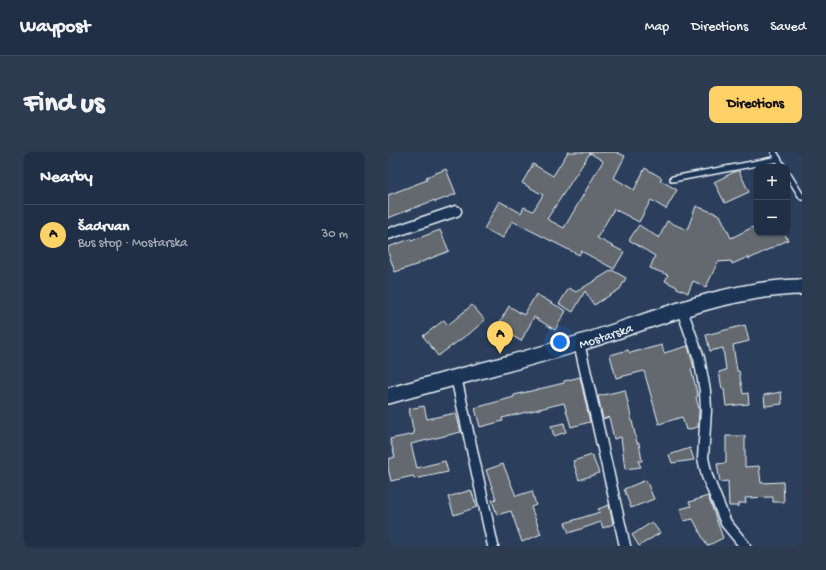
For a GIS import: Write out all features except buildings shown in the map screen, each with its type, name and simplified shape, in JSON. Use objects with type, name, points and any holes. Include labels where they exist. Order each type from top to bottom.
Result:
[{"type":"main road","name":"Mostarska","points":[[388,396],[579,343],[720,299],[757,291],[802,287]]},
{"type":"street","points":[[388,234],[456,211]]},
{"type":"street","points":[[682,310],[699,358],[705,391],[706,410],[703,458],[707,476],[726,523],[745,546]]},
{"type":"street","points":[[579,343],[625,546]]},
{"type":"street","points":[[456,377],[493,546]]},
{"type":"lane","points":[[774,152],[781,164]]},
{"type":"lane","points":[[673,179],[778,159]]},
{"type":"lane","points":[[790,178],[802,197]]},
{"type":"place","name":"Šadrvan","points":[[500,354]]}]
